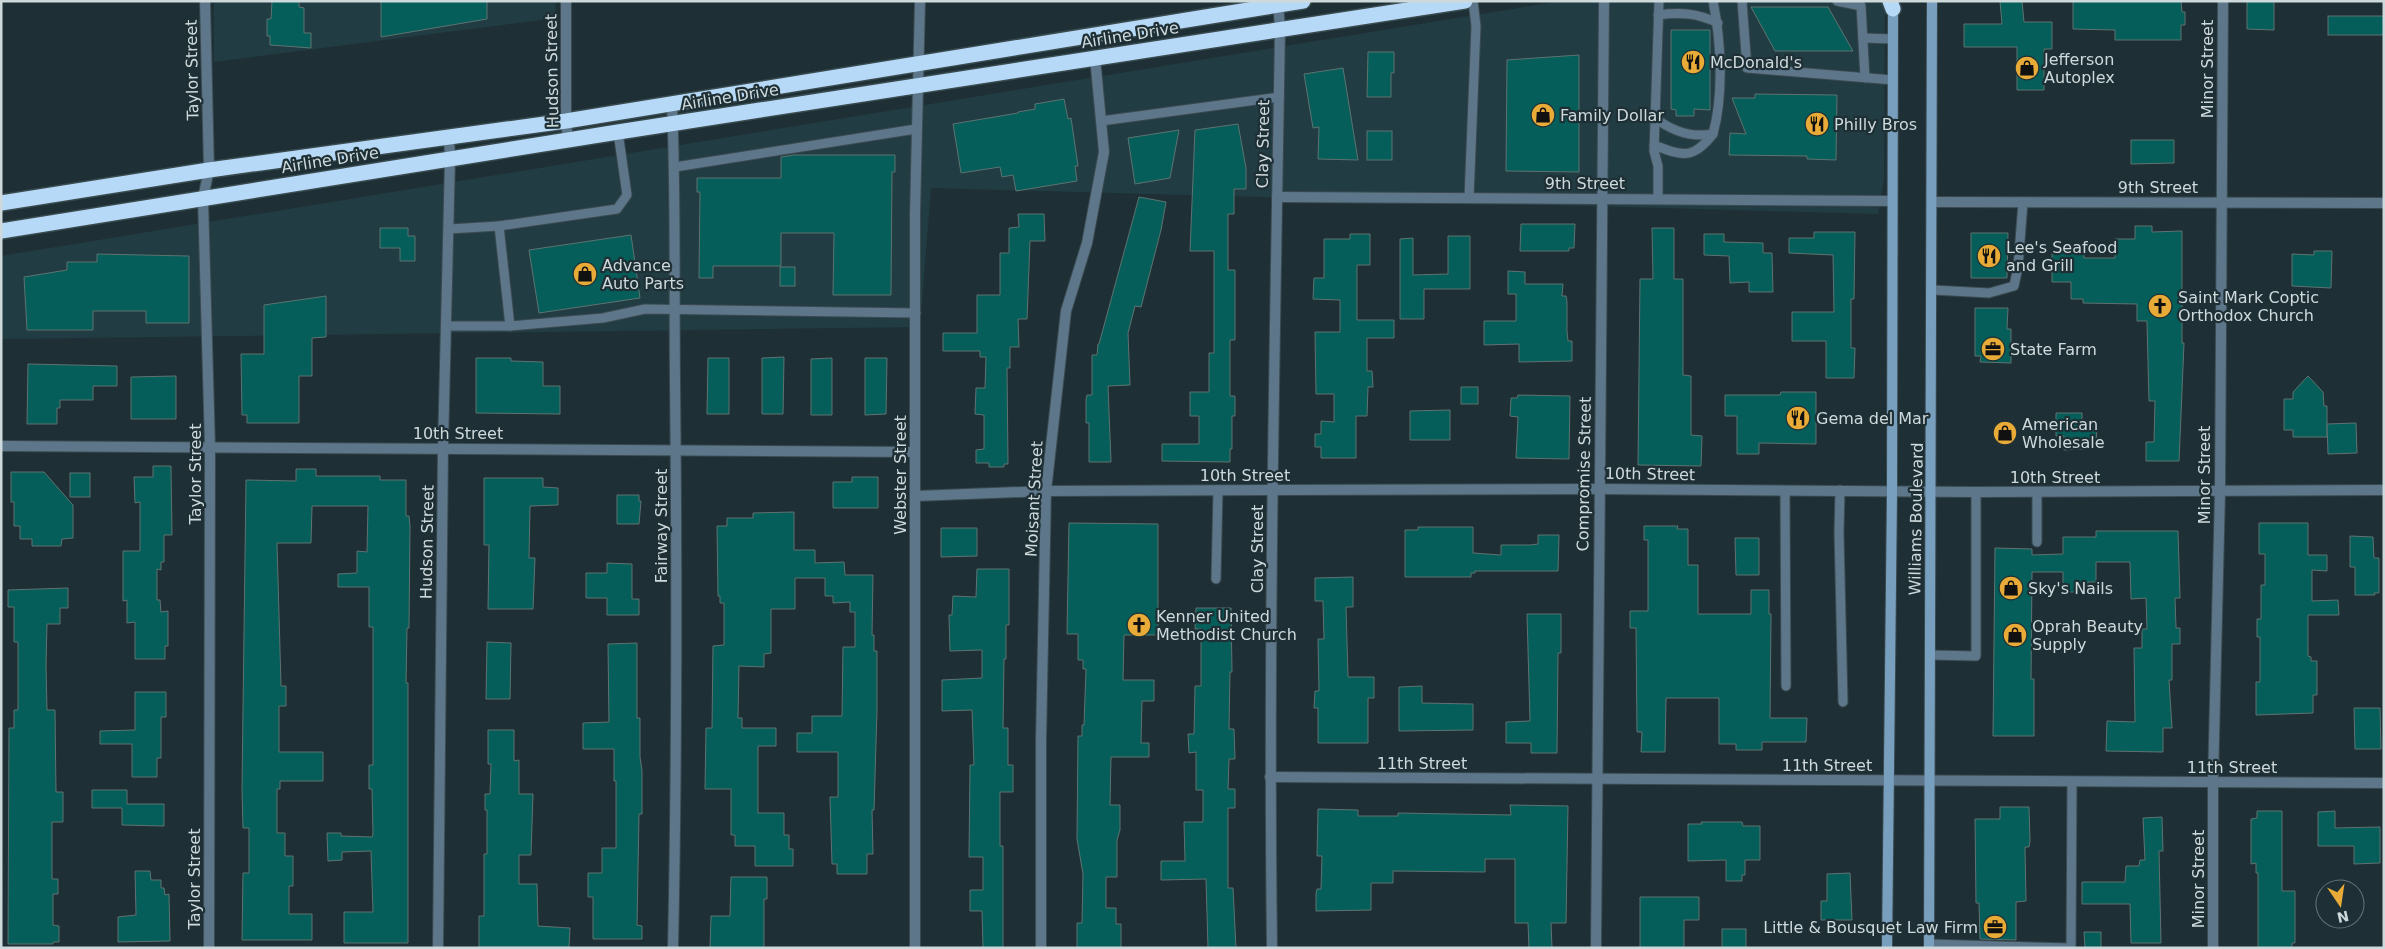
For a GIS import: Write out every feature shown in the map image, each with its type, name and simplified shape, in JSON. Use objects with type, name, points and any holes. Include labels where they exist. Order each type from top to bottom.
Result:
[{"type":"highway","name":"Airline Drive","points":[[1,203],[209,170],[566,121],[920,65],[1278,3],[1303,1]]},
{"type":"highway","name":"Airline Drive","points":[[1,231],[618,132],[1465,1]]},
{"type":"main road","name":"Williams Boulevard","points":[[1929,946],[1928,781],[1932,492],[1933,202],[1932,1]]},
{"type":"main road","name":"Williams Boulevard","points":[[1887,948],[1892,492],[1892,4]]},
{"type":"street","name":"Taylor Street","points":[[205,1],[209,170],[203,198],[210,447],[209,948]]},
{"type":"street","name":"Hudson Street","points":[[566,1],[566,121],[568,141]]},
{"type":"street","name":"Webster Street","points":[[915,948],[916,496],[914,452],[916,129],[920,65],[920,1]]},
{"type":"street","name":"Compromise Street","points":[[1596,948],[1604,1]]},
{"type":"street","name":"Minor Street","points":[[2213,948],[2213,782],[2220,492],[2223,1]]},
{"type":"street","name":"Clay Street","points":[[1272,948],[1270,777],[1272,490],[1280,29],[1278,3]]},
{"type":"street","name":"Moisant Street","points":[[1041,948],[1041,750],[1046,491],[1066,311],[1087,243],[1104,152],[1095,58]]},
{"type":"street","name":"Fairway Street","points":[[672,104],[675,167],[676,450],[676,815],[673,948]]},
{"type":"street","name":"Hudson Street","points":[[438,948],[443,448],[449,229],[449,137]]},
{"type":"street","name":"9th Street","points":[[1277,197],[1892,201]]},
{"type":"street","name":"9th Street","points":[[1933,202],[2384,203]]},
{"type":"street","name":"10th Street","points":[[1,446],[914,452]]},
{"type":"street","name":"10th Street","points":[[916,496],[1046,491],[1218,490],[1599,489],[1892,492],[2384,490]]},
{"type":"street","name":"11th Street","points":[[1270,777],[2384,783]]},
{"type":"lane","points":[[1469,198],[1476,26],[1472,1]]},
{"type":"lane","points":[[1658,199],[1658,166],[1654,146],[1659,1]]},
{"type":"lane","points":[[1654,146],[1685,154],[1696,152],[1713,134],[1720,65],[1718,24],[1713,1]]},
{"type":"lane","points":[[1742,1],[1747,68],[1892,80]]},
{"type":"lane","points":[[1837,1],[1861,6],[1865,78]]},
{"type":"lane","points":[[1658,16],[1690,13],[1702,16],[1718,24]]},
{"type":"lane","points":[[1863,38],[1892,39]]},
{"type":"lane","points":[[1101,120],[1279,97]]},
{"type":"lane","points":[[1655,118],[1668,128],[1686,133],[1701,136],[1713,134]]},
{"type":"lane","points":[[675,167],[916,129]]},
{"type":"lane","points":[[449,229],[499,226],[617,209],[626,195],[618,132]]},
{"type":"lane","points":[[1932,290],[1989,293],[2014,286],[2018,266],[2023,202]]},
{"type":"lane","points":[[499,226],[510,326]]},
{"type":"lane","points":[[446,326],[510,326],[603,318],[645,309],[674,308],[916,313]]},
{"type":"lane","points":[[1216,579],[1218,490]]},
{"type":"lane","points":[[1785,490],[1786,686]]},
{"type":"lane","points":[[1840,490],[1839,533],[1843,702]]},
{"type":"lane","points":[[1930,655],[1976,656],[1976,492]]},
{"type":"lane","points":[[2036,542],[2037,492]]},
{"type":"lane","points":[[1929,946],[2071,948],[2072,782]]},
{"type":"shaded area","points":[[214,1],[555,1],[556,18],[214,62]]},
{"type":"shaded area","points":[[1561,1],[1882,1],[1885,11],[1884,179],[1878,214],[931,188],[920,327],[1,339],[1,256]]},
{"type":"building","points":[[272,1],[299,1],[299,7],[304,8],[304,33],[311,33],[311,48],[270,45],[270,36],[267,36],[267,19],[271,19]]},
{"type":"building","points":[[381,1],[487,1],[487,19],[381,37]]},
{"type":"building","points":[[2000,1],[2022,1],[2024,22],[2052,22],[2052,49],[2044,49],[2044,90],[2017,90],[2017,47],[1964,47],[1964,24],[2002,24]]},
{"type":"building","points":[[2073,1],[2181,1],[2182,12],[2185,12],[2185,25],[2181,25],[2181,40],[2115,40],[2115,30],[2073,29]]},
{"type":"building","points":[[2247,1],[2274,1],[2274,30],[2247,29]]},
{"type":"building","points":[[1751,7],[1828,7],[1853,51],[1775,51]]},
{"type":"building","points":[[2328,16],[2384,16],[2384,35],[2328,35]]},
{"type":"building","name":"McDonald's","points":[[1671,30],[1710,30],[1710,110],[1694,109],[1694,116],[1676,116],[1676,110],[1671,109]]},
{"type":"building","points":[[1368,52],[1394,52],[1394,73],[1391,73],[1391,97],[1367,97]]},
{"type":"building","name":"Family Dollar","points":[[1579,55],[1579,172],[1506,171],[1507,60]]},
{"type":"building","points":[[1343,68],[1358,160],[1318,159],[1319,127],[1313,128],[1304,74]]},
{"type":"building","points":[[1755,94],[1837,95],[1836,160],[1807,159],[1807,156],[1729,155],[1730,133],[1746,134],[1732,98],[1755,98]]},
{"type":"building","points":[[1064,99],[1068,119],[1071,118],[1078,166],[1075,166],[1077,181],[1016,191],[1013,175],[1002,177],[1000,167],[961,173],[953,124],[1018,113],[1035,109],[1035,104]]},
{"type":"building","points":[[1238,124],[1246,168],[1246,189],[1234,189],[1234,214],[1228,214],[1228,270],[1235,270],[1235,340],[1230,340],[1230,396],[1235,396],[1235,416],[1232,416],[1230,462],[1162,461],[1162,444],[1199,444],[1199,416],[1190,416],[1190,392],[1209,392],[1209,353],[1214,353],[1214,251],[1190,251],[1195,130]]},
{"type":"building","points":[[1179,130],[1170,178],[1135,184],[1128,138]]},
{"type":"building","points":[[1367,131],[1392,131],[1392,160],[1367,160]]},
{"type":"building","points":[[2131,140],[2174,140],[2174,163],[2131,164]]},
{"type":"building","points":[[794,155],[895,155],[895,172],[892,172],[891,295],[833,295],[834,233],[781,233],[781,266],[713,266],[713,278],[699,278],[700,192],[697,192],[697,178],[781,178],[781,157]]},
{"type":"building","points":[[1139,197],[1166,202],[1161,230],[1141,307],[1135,306],[1128,333],[1130,385],[1108,386],[1111,462],[1089,462],[1089,423],[1086,423],[1086,400],[1087,395],[1092,395],[1092,355],[1097,355],[1098,344]]},
{"type":"building","points":[[1018,214],[1044,214],[1045,241],[1030,241],[1027,319],[1018,319],[1019,347],[1010,347],[1010,368],[1007,368],[1008,464],[1004,464],[1004,467],[989,467],[989,463],[976,463],[976,450],[984,449],[984,415],[975,414],[976,388],[985,388],[986,357],[980,357],[980,351],[943,351],[943,333],[977,333],[977,295],[1000,295],[1000,253],[1009,253],[1009,228],[1019,227]]},
{"type":"building","points":[[1521,224],[1575,224],[1574,248],[1569,248],[1569,251],[1520,251]]},
{"type":"building","points":[[2135,226],[2152,226],[2152,232],[2182,231],[2182,343],[2184,343],[2179,461],[2146,461],[2146,442],[2154,442],[2155,401],[2149,401],[2147,321],[2137,321],[2137,304],[2083,303],[2083,299],[2071,299],[2071,282],[2052,282],[2052,253],[2057,254],[2058,248],[2079,248],[2079,254],[2084,254],[2084,258],[2115,258],[2115,239],[2135,239]]},
{"type":"building","points":[[380,228],[408,228],[408,236],[415,236],[415,261],[400,261],[400,248],[380,248]]},
{"type":"building","points":[[1652,228],[1674,228],[1674,279],[1683,279],[1683,375],[1691,376],[1691,435],[1702,436],[1701,466],[1638,465],[1640,279],[1653,279]]},
{"type":"building","points":[[1814,232],[1855,232],[1854,299],[1851,299],[1851,348],[1855,348],[1854,378],[1826,378],[1826,341],[1792,341],[1792,312],[1834,312],[1833,255],[1789,253],[1789,238],[1814,238]]},
{"type":"building","name":"Lee's Seafood and Grill","points":[[1971,233],[2008,233],[2007,278],[1971,278]]},
{"type":"building","points":[[1350,234],[1370,234],[1370,265],[1357,265],[1357,320],[1394,320],[1394,338],[1367,338],[1367,371],[1372,371],[1373,387],[1368,387],[1367,416],[1356,416],[1356,458],[1321,458],[1321,447],[1315,447],[1315,434],[1321,434],[1321,421],[1334,422],[1334,394],[1316,394],[1315,332],[1340,332],[1340,300],[1313,299],[1314,278],[1324,278],[1324,239],[1350,239]]},
{"type":"building","points":[[1704,234],[1724,234],[1724,242],[1763,243],[1763,253],[1772,253],[1773,292],[1749,292],[1749,282],[1730,283],[1729,256],[1704,255]]},
{"type":"building","name":"Advance Auto Parts","points":[[631,235],[640,298],[539,313],[529,250]]},
{"type":"building","points":[[1448,236],[1470,236],[1470,289],[1424,289],[1424,319],[1400,319],[1400,239],[1413,238],[1413,275],[1448,274]]},
{"type":"building","points":[[2314,251],[2332,251],[2331,288],[2292,286],[2292,254],[2314,255]]},
{"type":"building","points":[[97,254],[189,256],[189,323],[146,323],[146,311],[93,311],[93,330],[27,330],[24,277],[67,270],[67,262],[97,262]]},
{"type":"building","points":[[780,267],[795,267],[795,286],[780,286]]},
{"type":"building","points":[[1508,271],[1525,272],[1525,284],[1563,284],[1562,296],[1566,296],[1567,302],[1567,331],[1568,341],[1572,341],[1572,361],[1519,362],[1519,344],[1484,345],[1484,321],[1516,321],[1516,294],[1508,294]]},
{"type":"building","points":[[326,296],[326,337],[312,338],[312,376],[299,376],[299,423],[247,423],[247,415],[242,415],[241,354],[264,354],[264,305]]},
{"type":"building","name":"State Farm","points":[[1975,308],[2008,308],[2007,329],[2011,329],[2011,363],[1980,362],[1981,356],[1975,356]]},
{"type":"building","points":[[784,357],[783,414],[762,414],[762,358]]},
{"type":"building","points":[[476,358],[511,358],[511,361],[543,362],[543,386],[560,386],[560,414],[476,413]]},
{"type":"building","points":[[708,358],[729,358],[729,414],[707,414]]},
{"type":"building","points":[[832,358],[832,415],[811,415],[811,359]]},
{"type":"building","points":[[865,358],[887,358],[886,414],[865,415]]},
{"type":"building","points":[[28,364],[117,366],[117,386],[93,386],[93,400],[60,400],[60,408],[57,408],[57,424],[27,424]]},
{"type":"building","points":[[176,376],[176,419],[131,419],[131,377]]},
{"type":"building","points":[[2308,376],[2323,392],[2324,406],[2327,406],[2327,437],[2293,437],[2293,430],[2284,430],[2284,399],[2293,399],[2293,392]]},
{"type":"building","points":[[1461,387],[1478,387],[1478,404],[1461,404]]},
{"type":"building","points":[[1781,392],[1816,392],[1816,444],[1759,443],[1759,454],[1737,454],[1737,416],[1725,416],[1725,395],[1780,395]]},
{"type":"building","points":[[1518,395],[1570,396],[1569,459],[1516,458],[1518,417],[1510,416],[1511,398],[1517,398]]},
{"type":"building","points":[[1450,410],[1450,440],[1410,440],[1410,411]]},
{"type":"building","points":[[2056,413],[2082,413],[2082,422],[2097,422],[2096,448],[2064,450],[2064,436],[2056,436]]},
{"type":"building","points":[[2356,423],[2357,453],[2328,454],[2327,424]]},
{"type":"building","points":[[153,466],[171,466],[172,535],[164,535],[164,562],[161,562],[161,570],[157,569],[157,600],[160,600],[161,612],[168,611],[168,646],[165,646],[165,659],[135,659],[135,622],[127,623],[127,600],[123,601],[123,551],[140,551],[140,502],[135,503],[134,477],[153,477]]},
{"type":"building","points":[[296,469],[316,469],[316,476],[380,476],[380,480],[406,480],[406,516],[409,516],[410,526],[409,628],[407,628],[406,683],[408,683],[408,943],[344,943],[344,912],[373,912],[371,851],[342,852],[342,860],[328,861],[327,833],[341,833],[341,836],[372,837],[373,834],[372,789],[369,789],[369,765],[373,765],[373,627],[369,627],[369,587],[338,587],[338,574],[357,573],[357,551],[367,552],[368,506],[312,506],[311,543],[277,543],[281,686],[286,686],[286,706],[279,706],[279,752],[323,752],[323,781],[280,781],[280,789],[277,789],[277,833],[285,833],[285,856],[293,856],[293,886],[289,886],[289,914],[312,914],[312,940],[242,940],[243,873],[249,873],[249,828],[243,828],[242,789],[246,480],[296,481]]},
{"type":"building","points":[[11,472],[44,472],[73,505],[73,538],[62,539],[61,546],[32,546],[32,539],[20,539],[20,526],[14,526],[14,502],[11,502]]},
{"type":"building","points":[[70,473],[90,473],[90,497],[70,497]]},
{"type":"building","points":[[852,477],[878,477],[878,508],[833,508],[833,482],[852,482]]},
{"type":"building","points":[[484,478],[543,478],[543,487],[558,488],[558,505],[530,506],[529,558],[535,558],[533,609],[488,609],[489,545],[484,545]]},
{"type":"building","points":[[617,495],[639,495],[639,501],[641,501],[639,524],[617,524]]},
{"type":"building","points":[[794,512],[794,550],[815,550],[815,563],[844,562],[845,575],[873,575],[872,635],[874,635],[874,651],[877,651],[877,710],[874,810],[872,810],[873,854],[867,854],[867,874],[837,874],[837,864],[832,864],[830,797],[838,797],[838,752],[797,752],[797,733],[812,733],[812,716],[842,716],[843,647],[855,647],[855,612],[850,612],[850,602],[833,603],[833,596],[825,596],[825,578],[795,578],[795,609],[771,609],[771,653],[764,654],[764,667],[739,666],[738,718],[742,718],[742,728],[776,728],[776,746],[758,746],[758,813],[784,813],[784,835],[789,835],[789,849],[793,849],[793,866],[755,866],[755,846],[735,846],[735,835],[731,835],[731,789],[705,789],[706,728],[712,728],[713,646],[724,645],[724,603],[720,603],[720,596],[718,596],[717,526],[727,526],[727,518],[753,518],[753,513]]},
{"type":"building","points":[[1069,523],[1158,524],[1158,635],[1124,635],[1123,680],[1154,680],[1154,701],[1142,701],[1141,743],[1149,743],[1149,757],[1111,757],[1110,805],[1120,805],[1120,830],[1117,840],[1117,877],[1106,877],[1106,908],[1116,908],[1116,924],[1121,924],[1121,948],[1077,948],[1077,923],[1082,923],[1083,874],[1077,839],[1078,736],[1082,736],[1082,725],[1084,725],[1086,669],[1083,669],[1083,660],[1078,660],[1078,634],[1067,634]]},
{"type":"building","points":[[2259,523],[2308,523],[2308,555],[2327,555],[2327,571],[2312,570],[2312,601],[2338,600],[2339,615],[2308,615],[2308,656],[2311,657],[2311,661],[2317,661],[2317,695],[2313,695],[2313,713],[2256,715],[2256,682],[2260,682],[2260,637],[2257,637],[2257,619],[2261,619],[2261,585],[2265,585],[2265,554],[2259,554]]},
{"type":"building","points":[[1644,526],[1678,526],[1677,529],[1688,529],[1688,565],[1698,565],[1698,614],[1751,614],[1751,590],[1769,590],[1769,614],[1771,614],[1770,718],[1807,718],[1806,742],[1762,742],[1762,750],[1736,750],[1736,744],[1719,744],[1719,698],[1666,698],[1665,752],[1641,752],[1642,732],[1637,732],[1636,628],[1630,628],[1630,611],[1648,611],[1648,540],[1644,540]]},
{"type":"building","points":[[1418,527],[1473,527],[1473,553],[1501,555],[1501,545],[1538,544],[1538,535],[1559,535],[1558,571],[1475,571],[1475,573],[1471,573],[1471,577],[1405,577],[1405,530],[1418,530]]},
{"type":"building","points":[[941,528],[977,528],[977,556],[941,557]]},
{"type":"building","points":[[2096,531],[2178,531],[2180,598],[2175,598],[2176,628],[2180,628],[2180,644],[2172,644],[2172,680],[2169,680],[2172,728],[2163,728],[2163,752],[2106,751],[2107,721],[2135,722],[2134,648],[2142,648],[2142,629],[2147,629],[2146,598],[2131,599],[2130,562],[2096,562],[2096,582],[2088,582],[2088,592],[2063,592],[2063,572],[2032,572],[2031,679],[2034,679],[2034,736],[1993,736],[1995,548],[2032,549],[2032,555],[2063,554],[2063,537],[2096,537]]},
{"type":"building","points":[[2350,536],[2373,537],[2374,558],[2379,558],[2379,593],[2374,593],[2375,595],[2355,595],[2355,567],[2350,567]]},
{"type":"building","points":[[1735,538],[1759,538],[1759,575],[1736,575]]},
{"type":"building","points":[[607,563],[632,564],[632,599],[639,599],[639,615],[607,615],[607,598],[586,598],[586,573],[607,573]]},
{"type":"building","points":[[977,569],[1009,569],[1009,625],[1006,625],[1006,659],[1004,659],[1003,728],[1008,728],[1008,765],[1013,765],[1013,792],[1000,792],[1000,846],[1003,846],[1003,948],[983,948],[982,911],[970,911],[970,890],[983,890],[983,857],[969,857],[970,765],[974,765],[972,710],[942,711],[942,680],[982,678],[982,650],[950,651],[949,615],[952,615],[953,596],[976,597]]},
{"type":"building","points":[[1353,577],[1353,607],[1346,607],[1348,677],[1374,677],[1374,698],[1368,698],[1368,743],[1318,743],[1318,708],[1314,708],[1315,691],[1319,691],[1318,639],[1324,639],[1323,601],[1315,601],[1315,578]]},
{"type":"building","points":[[68,588],[68,608],[60,608],[60,624],[47,624],[47,710],[55,710],[56,792],[63,792],[63,822],[52,822],[52,879],[58,879],[58,894],[53,894],[53,925],[59,926],[59,942],[53,942],[53,944],[8,944],[9,728],[14,728],[14,710],[18,710],[18,642],[14,642],[14,607],[8,607],[8,590]]},
{"type":"building","points":[[1196,608],[1231,608],[1232,672],[1230,672],[1229,729],[1234,729],[1235,759],[1229,759],[1228,789],[1235,789],[1235,808],[1228,808],[1228,888],[1233,888],[1236,948],[1208,948],[1206,879],[1161,880],[1161,861],[1185,861],[1184,822],[1203,822],[1203,790],[1196,790],[1196,752],[1189,753],[1188,734],[1194,734],[1195,686],[1201,686],[1201,629],[1195,629]]},
{"type":"building","points":[[1527,614],[1561,614],[1561,653],[1558,653],[1557,753],[1531,753],[1531,743],[1506,743],[1506,722],[1530,721]]},
{"type":"building","points":[[487,642],[511,643],[510,699],[486,699]]},
{"type":"building","points":[[637,643],[637,718],[640,718],[642,814],[639,814],[637,925],[642,926],[642,939],[593,939],[593,897],[588,897],[588,873],[602,873],[602,848],[616,848],[616,781],[614,781],[614,749],[583,749],[583,723],[609,722],[608,644]]},
{"type":"building","points":[[1422,686],[1422,703],[1473,704],[1473,730],[1399,731],[1399,687]]},
{"type":"building","points":[[135,692],[166,692],[166,717],[161,717],[161,758],[157,758],[157,777],[132,777],[132,744],[100,744],[100,731],[135,730]]},
{"type":"building","points":[[2354,708],[2380,708],[2381,749],[2355,749]]},
{"type":"building","points":[[488,730],[514,730],[514,761],[519,760],[519,794],[533,794],[531,855],[519,855],[519,884],[537,884],[538,926],[570,928],[569,947],[479,947],[479,916],[484,916],[484,854],[487,854],[485,794],[490,794],[491,764],[488,764]]},
{"type":"building","points":[[92,790],[127,790],[127,804],[164,804],[164,826],[122,825],[122,808],[92,808]]},
{"type":"building","points":[[1510,805],[1568,806],[1566,923],[1551,923],[1552,948],[1529,948],[1528,923],[1515,923],[1515,859],[1485,859],[1485,872],[1393,871],[1393,883],[1371,883],[1371,910],[1316,911],[1317,889],[1321,889],[1322,856],[1317,856],[1318,809],[1358,810],[1358,816],[1398,816],[1398,813],[1511,815]]},
{"type":"building","points":[[2000,807],[2029,807],[2030,841],[2029,847],[2025,847],[2026,901],[2016,902],[2016,940],[1980,939],[1979,903],[1976,903],[1975,819],[2000,819]]},
{"type":"building","points":[[2257,811],[2282,811],[2282,891],[2295,891],[2295,943],[2292,943],[2292,948],[2258,948],[2258,873],[2256,873],[2256,863],[2251,864],[2251,819],[2257,818]]},
{"type":"building","points":[[2335,811],[2335,828],[2380,827],[2380,863],[2354,864],[2354,846],[2318,846],[2318,812]]},
{"type":"building","points":[[2162,817],[2163,851],[2159,851],[2161,943],[2131,943],[2130,904],[2082,904],[2082,882],[2125,882],[2126,866],[2139,866],[2140,860],[2145,860],[2143,818]]},
{"type":"building","points":[[1701,822],[1742,822],[1743,826],[1760,826],[1760,860],[1745,860],[1745,875],[1742,875],[1742,881],[1726,881],[1726,860],[1688,861],[1688,824],[1702,824]]},
{"type":"building","points":[[135,871],[150,871],[151,880],[161,880],[161,888],[164,888],[165,895],[169,894],[170,941],[118,942],[118,917],[136,915]]},
{"type":"building","points":[[1850,873],[1852,920],[1821,920],[1821,901],[1827,901],[1827,874]]},
{"type":"building","points":[[731,877],[767,877],[767,899],[764,899],[764,948],[710,948],[711,916],[730,916]]},
{"type":"building","points":[[1640,897],[1699,897],[1699,920],[1684,920],[1684,948],[1640,948]]},
{"type":"building","points":[[1722,929],[1746,929],[1746,948],[1722,948]]},
{"type":"building","points":[[2084,932],[2101,932],[2101,948],[2085,948]]},
{"type":"place","name":"McDonald's","points":[[1693,62]]},
{"type":"place","name":"Jefferson Autoplex","points":[[2027,68]]},
{"type":"place","name":"Family Dollar","points":[[1543,115]]},
{"type":"place","name":"Philly Bros","points":[[1817,124]]},
{"type":"place","name":"Lee's Seafood and Grill","points":[[1989,256]]},
{"type":"place","name":"Advance Auto Parts","points":[[585,274]]},
{"type":"place","name":"Saint Mark Coptic Orthodox Church","points":[[2160,306]]},
{"type":"place","name":"State Farm","points":[[1993,349]]},
{"type":"place","name":"Gema del Mar","points":[[1798,418]]},
{"type":"place","name":"American Wholesale","points":[[2005,433]]},
{"type":"place","name":"Sky's Nails","points":[[2011,588]]},
{"type":"place","name":"Kenner United Methodist Church","points":[[1139,625]]},
{"type":"place","name":"Oprah Beauty Supply","points":[[2015,635]]},
{"type":"place","name":"Little & Bousquet Law Firm","points":[[1995,927]]}]
